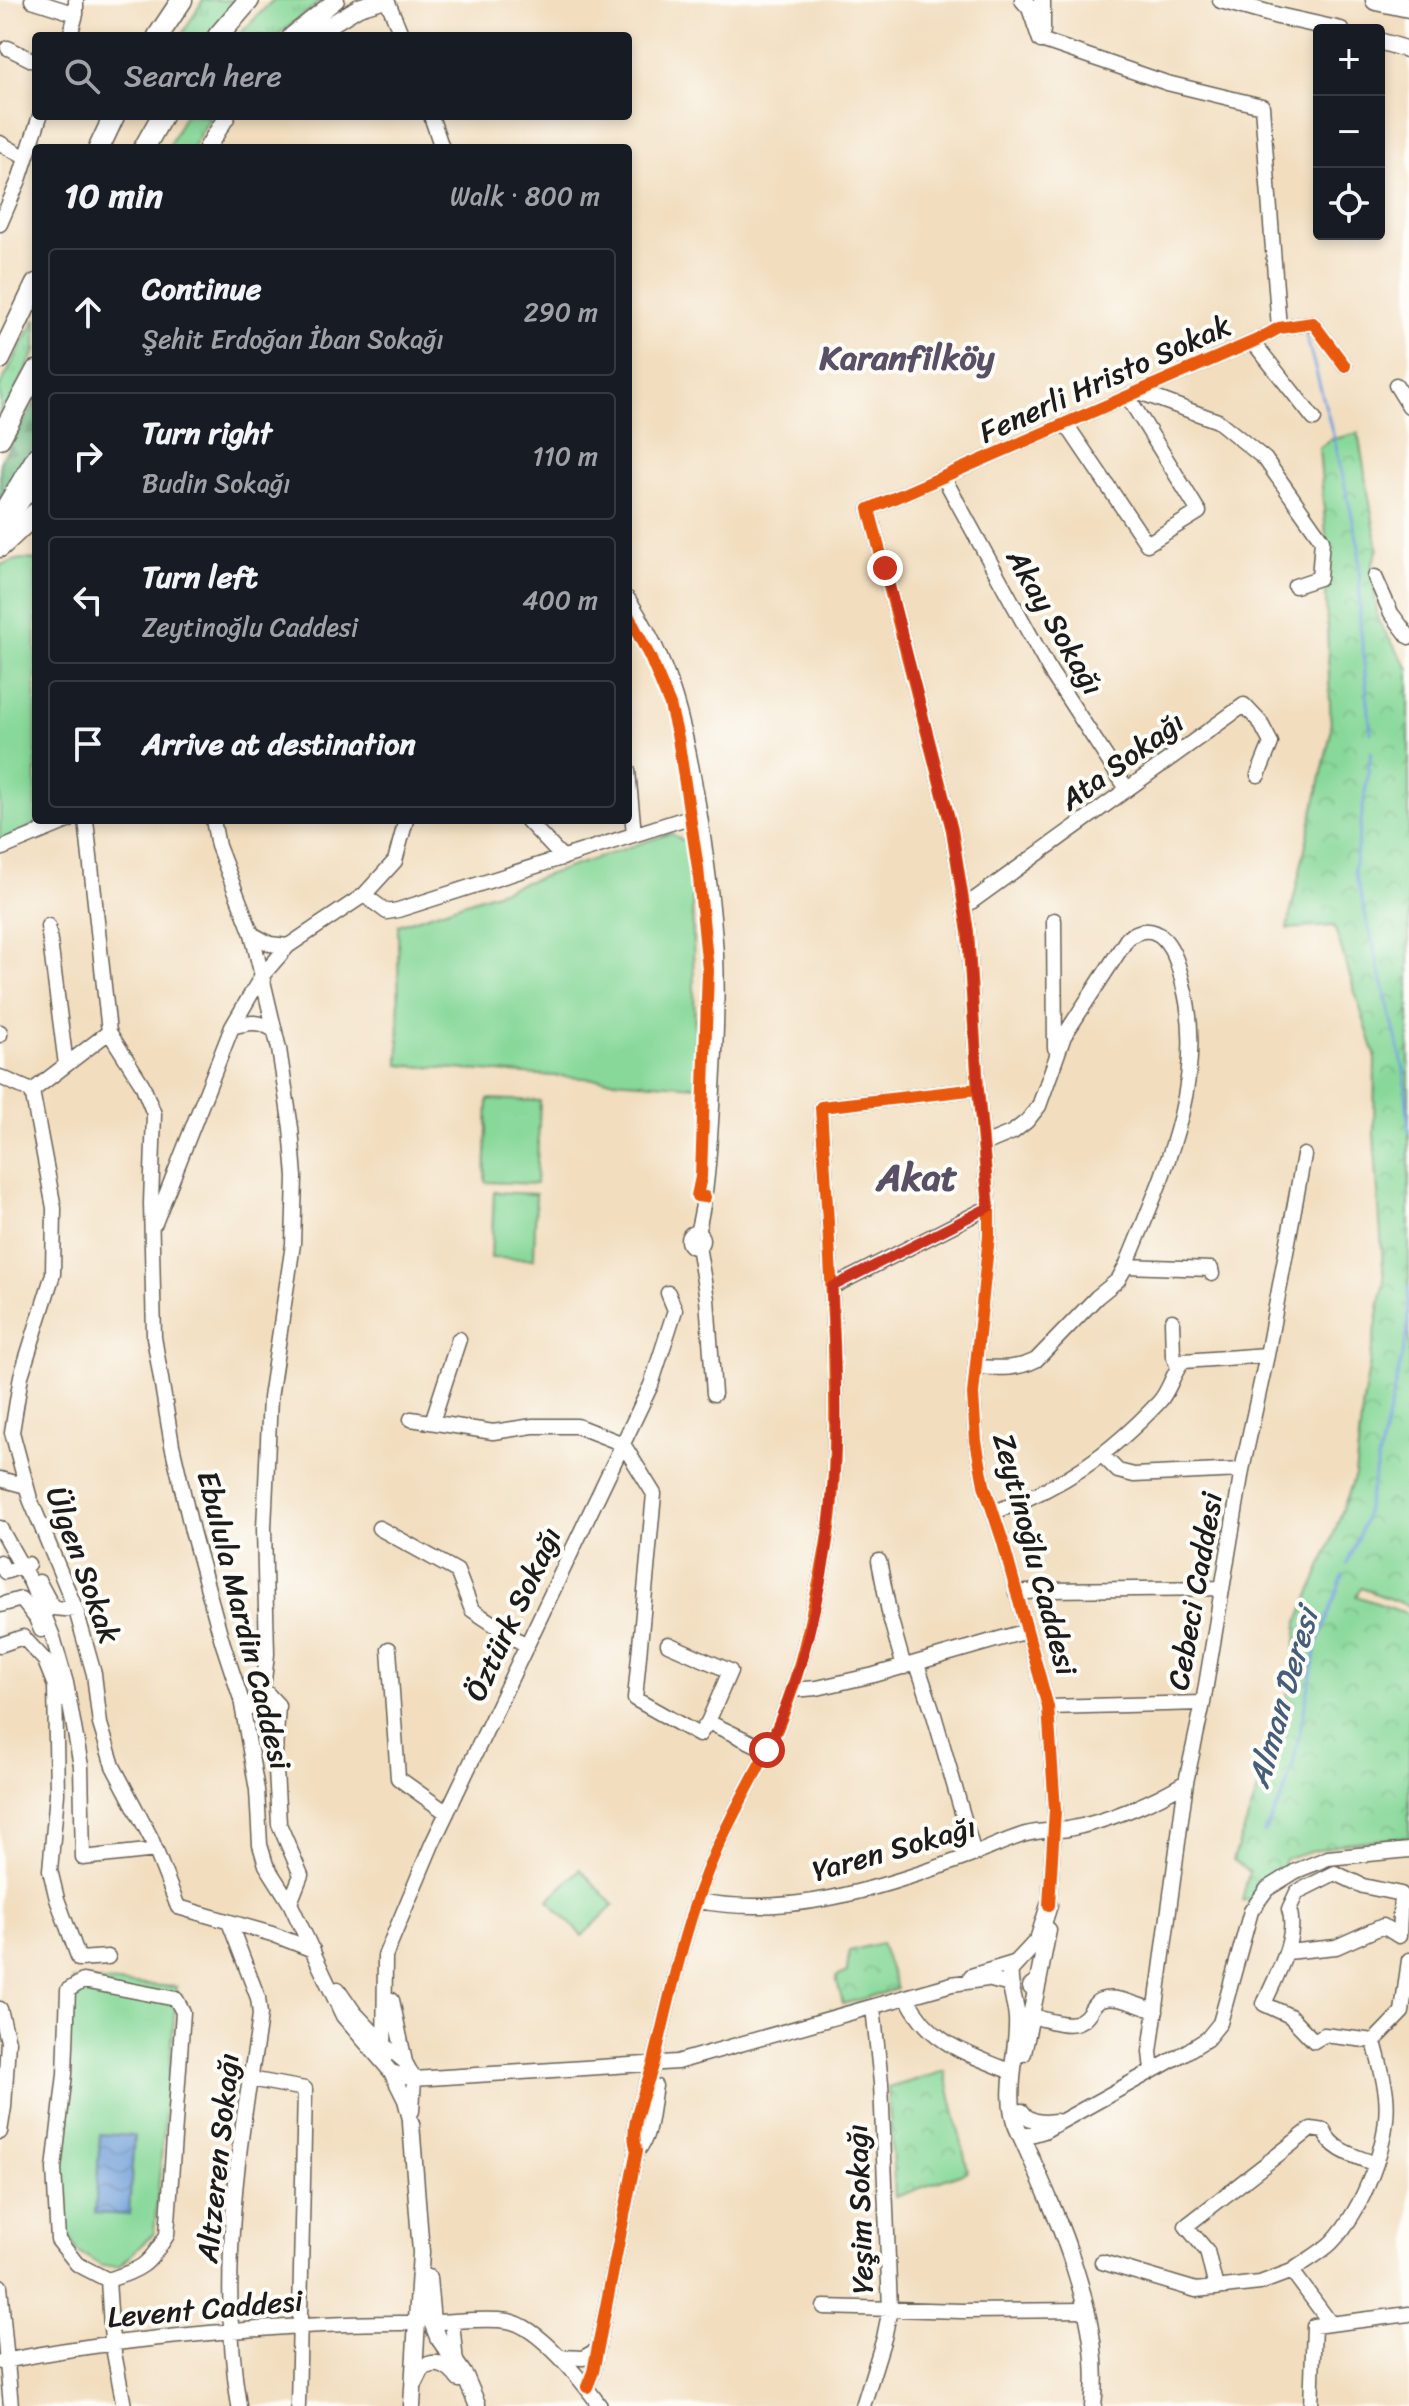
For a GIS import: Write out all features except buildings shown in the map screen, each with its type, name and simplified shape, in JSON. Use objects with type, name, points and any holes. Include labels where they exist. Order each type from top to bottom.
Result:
[{"type":"highway","points":[[161,32],[182,0]]},
{"type":"highway","points":[[221,32],[249,0]]},
{"type":"highway","points":[[1376,0],[1409,5]]},
{"type":"highway","points":[[1400,0],[1409,5]]},
{"type":"highway","points":[[101,144],[112,120]]},
{"type":"highway","points":[[146,144],[160,120]]},
{"type":"highway","points":[[161,144],[173,120]]},
{"type":"highway","points":[[0,359],[32,292]]},
{"type":"highway","points":[[0,438],[32,378]]},
{"type":"highway","points":[[0,547],[32,517]]},
{"type":"main road","points":[[296,32],[336,0]]},
{"type":"main road","points":[[318,32],[380,0]]},
{"type":"main road","points":[[1221,0],[1314,24]]},
{"type":"main road","points":[[1035,2],[1041,40]]},
{"type":"main road","points":[[1385,43],[1409,50]]},
{"type":"main road","points":[[210,144],[224,120]]},
{"type":"main road","points":[[0,514],[32,462]]},
{"type":"main road","points":[[0,532],[32,486]]},
{"type":"main road","points":[[1049,1905],[1038,1940],[1010,1970],[1017,2025],[1012,2072],[1014,2115],[1074,2267],[1087,2310],[1095,2370],[1093,2406]]},
{"type":"main road","points":[[1022,2134],[1019,2072],[1045,1951],[1049,1905]]},
{"type":"main road","points":[[1016,1962],[1026,1961],[1033,1967],[1038,1980]]},
{"type":"main road","points":[[1010,1986],[1023,1989],[1038,1980]]},
{"type":"main road","name":"Ebulula Mardin Caddesi","points":[[411,2123],[421,2252],[429,2284],[424,2323]]},
{"type":"main road","points":[[412,2406],[412,2364],[424,2323],[456,2363],[478,2405]]},
{"type":"main road","points":[[413,2389],[422,2368],[434,2363],[442,2364],[454,2371],[478,2405]]},
{"type":"street","points":[[32,0],[76,7],[71,32]]},
{"type":"street","points":[[380,0],[400,32]]},
{"type":"street","points":[[1041,40],[1167,83],[1262,106],[1279,328]]},
{"type":"street","points":[[8,48],[32,60]]},
{"type":"street","points":[[0,224],[39,120]]},
{"type":"street","points":[[432,120],[441,144]]},
{"type":"street","points":[[0,143],[26,158]]},
{"type":"street","name":"Fenerli Hristo Sokak","points":[[869,509],[1279,328],[1313,323],[1345,366]]},
{"type":"street","points":[[1253,342],[1314,419]]},
{"type":"street","points":[[1396,385],[1409,406]]},
{"type":"street","points":[[1066,424],[1147,544],[1199,512],[1134,394]]},
{"type":"street","points":[[1134,394],[1218,421],[1265,459],[1322,540],[1319,578],[1295,586]]},
{"type":"street","name":"Akay Sokağı","points":[[944,478],[1050,671],[1127,789]]},
{"type":"street","name":"Zeytinoğlu Caddesi","points":[[869,509],[952,830],[968,932],[989,1207],[989,1236],[973,1394],[976,1441],[984,1485],[1048,1707],[1055,1830],[1049,1905]]},
{"type":"street","points":[[1375,577],[1391,613],[1409,637]]},
{"type":"street","points":[[632,606],[653,640],[678,705],[699,814],[716,954],[717,1013],[708,1182],[698,1240],[707,1299],[714,1394]]},
{"type":"street","name":"Ata Sokağı","points":[[964,907],[1244,705],[1260,722],[1271,743],[1258,775]]},
{"type":"street","points":[[632,813],[634,834]]},
{"type":"street","points":[[364,895],[387,912],[699,814]]},
{"type":"street","points":[[0,849],[60,824]]},
{"type":"street","name":"Ebulula Mardin Caddesi","points":[[86,824],[109,1032],[142,1084],[154,1114],[154,1337],[172,1445],[196,1545],[244,1713],[257,1790],[260,1845],[266,1865],[290,1903],[343,2016],[387,2068],[405,2100],[411,2123]]},
{"type":"street","points":[[214,824],[218,846],[252,934],[275,1031],[291,1128],[295,1177],[293,1244],[270,1398],[264,1528],[267,1654],[263,1689],[244,1713]]},
{"type":"street","points":[[152,1231],[232,1027],[261,977],[288,946],[364,895],[395,861],[405,824]]},
{"type":"street","points":[[531,824],[563,858]]},
{"type":"street","points":[[1054,920],[1055,1056]]},
{"type":"street","points":[[48,926],[66,1065]]},
{"type":"street","points":[[976,1367],[1023,1367],[1036,1360],[1097,1297],[1118,1280],[1126,1266],[1180,1123],[1189,1086],[1185,993],[1173,954],[1158,933],[1145,930],[1127,939],[1064,1036],[1045,1094],[1027,1121],[1005,1136],[984,1144]]},
{"type":"street","points":[[252,934],[270,944],[288,946]]},
{"type":"street","points":[[232,1027],[253,1021],[275,1031]]},
{"type":"street","points":[[0,1077],[32,1091],[109,1032]]},
{"type":"street","points":[[587,2387],[593,2372],[637,2150],[634,2143],[636,2128],[666,2007],[715,1853],[767,1750],[792,1690],[827,1545],[837,1420],[821,1107],[978,1089]]},
{"type":"street","name":"Ülgen Sokak","points":[[32,1091],[54,1208],[53,1274],[21,1376],[12,1432],[26,1486],[76,1610],[94,1674],[100,1724],[113,1766],[156,1850],[178,1907],[229,1922],[316,1956]]},
{"type":"street","name":"Cebeci Caddesi","points":[[1152,2070],[1150,2052],[1186,1782],[1203,1703],[1242,1470],[1304,1155]]},
{"type":"street","points":[[832,1287],[989,1207]]},
{"type":"street","points":[[1126,1266],[1211,1269],[1212,1274]]},
{"type":"street","name":"Öztürk Sokağı","points":[[387,2068],[385,1956],[447,1813],[651,1385],[675,1310],[668,1293]]},
{"type":"street","points":[[1172,1321],[1173,1356],[1178,1366]]},
{"type":"street","points":[[432,1422],[459,1339]]},
{"type":"street","points":[[994,1512],[1025,1502],[1103,1456],[1163,1398],[1178,1366],[1184,1361],[1267,1355]]},
{"type":"street","points":[[411,1419],[493,1432],[533,1426],[577,1426],[623,1444],[654,1494],[635,1699],[699,1735],[708,1722],[730,1671],[668,1644]]},
{"type":"street","points":[[1103,1456],[1118,1471],[1134,1475],[1242,1470]]},
{"type":"street","points":[[0,1479],[26,1486]]},
{"type":"street","points":[[0,1528],[5,1557],[22,1567],[53,1637],[81,1766],[83,1858],[156,1850]]},
{"type":"street","points":[[379,1528],[457,1571],[472,1610],[527,1646]]},
{"type":"street","points":[[879,1561],[890,1617],[934,1715],[974,1854]]},
{"type":"street","points":[[22,1567],[29,1564],[53,1608],[76,1610]]},
{"type":"street","points":[[1016,1593],[1222,1588]]},
{"type":"street","points":[[0,1605],[21,1599],[36,1618],[61,1677],[55,1710]]},
{"type":"street","points":[[792,1690],[817,1688],[910,1665],[1027,1631]]},
{"type":"street","points":[[0,1645],[23,1637],[61,1677]]},
{"type":"street","points":[[389,1649],[398,1778],[447,1813]]},
{"type":"street","points":[[45,1661],[55,1686],[57,1794],[50,1870],[79,1959],[108,1957]]},
{"type":"street","points":[[263,1689],[278,1705],[275,1752],[279,1824],[301,1875],[290,1903]]},
{"type":"street","points":[[1048,1707],[1203,1703]]},
{"type":"street","points":[[708,1722],[767,1750]]},
{"type":"street","name":"Yaren Sokağı","points":[[698,1901],[727,1906],[831,1899],[917,1875],[1026,1834],[1083,1825],[1124,1811],[1186,1782]]},
{"type":"street","points":[[1022,2134],[1044,2131],[1207,2039],[1220,2023],[1251,1911],[1267,1889],[1296,1871],[1328,1858],[1409,1850]]},
{"type":"street","points":[[1335,1873],[1363,1886],[1401,1894],[1399,1936],[1409,1958],[1402,2012],[1374,2041],[1324,2035],[1314,2041],[1290,2016],[1264,2004],[1287,1952],[1292,1918],[1289,1909],[1297,1892],[1335,1873]]},
{"type":"street","name":"Altzeren Sokağı","points":[[229,1922],[258,1998],[260,2014],[242,2127],[231,2261],[231,2331],[239,2406]]},
{"type":"street","points":[[1287,1952],[1336,1947],[1383,1926],[1399,1936]]},
{"type":"street","points":[[316,1956],[362,2020],[405,2062]]},
{"type":"street","points":[[385,1956],[405,2062],[414,2079],[411,2123]]},
{"type":"street","points":[[387,2068],[414,2079],[677,2062],[907,1998],[1016,1962]]},
{"type":"street","points":[[952,1984],[987,1979],[1010,1986]]},
{"type":"street","points":[[83,1981],[176,1999],[183,2012],[167,2235],[152,2259],[135,2272],[108,2280],[77,2264],[58,2240],[54,2169],[65,2074],[68,1990],[83,1981]]},
{"type":"street","points":[[907,1998],[928,2029],[940,2040],[1012,2072]]},
{"type":"street","points":[[1031,2016],[1071,2025],[1083,2021],[1096,2002],[1103,1999],[1156,2011]]},
{"type":"street","points":[[362,2020],[371,2021],[379,2016],[385,2005]]},
{"type":"street","name":"Yeşim Sokağı","points":[[863,2406],[890,2309],[882,2100],[873,2007]]},
{"type":"street","points":[[0,2009],[8,2041],[3,2062],[4,2107],[0,2132]]},
{"type":"street","points":[[1152,2039],[1165,2050],[1181,2055]]},
{"type":"street","points":[[1102,2262],[1196,2290],[1260,2283],[1292,2271],[1331,2243],[1371,2181],[1385,2124],[1386,2095],[1374,2041]]},
{"type":"street","points":[[250,2079],[305,2089],[298,2406]]},
{"type":"street","points":[[1022,2111],[1033,2121],[1060,2121]]},
{"type":"street","points":[[1216,2288],[1207,2251],[1186,2226],[1311,2129],[1324,2131],[1328,2140],[1345,2152],[1375,2164]]},
{"type":"street","points":[[1032,2163],[1032,2150],[1044,2131]]},
{"type":"street","points":[[1292,2271],[1331,2324]]},
{"type":"street","points":[[108,2280],[112,2342],[124,2406]]},
{"type":"street","points":[[0,2286],[3,2362],[11,2406]]},
{"type":"street","points":[[824,2307],[1087,2310]]},
{"type":"street","points":[[1311,2406],[1314,2326],[1409,2314]]},
{"type":"street","points":[[452,2322],[456,2363]]},
{"type":"street","name":"Levent Caddesi","points":[[3,2362],[112,2342],[231,2331],[300,2326],[513,2322],[528,2330],[560,2357],[600,2406]]},
{"type":"street","points":[[560,2357],[583,2358],[597,2350]]},
{"type":"green space","points":[[203,0],[237,0],[212,32],[183,32]]},
{"type":"green space","points":[[273,0],[322,0],[282,32],[242,32]]},
{"type":"green space","points":[[182,120],[209,120],[194,144],[170,144]]},
{"type":"green space","points":[[32,326],[32,358],[0,421],[0,386]]},
{"type":"green space","points":[[32,408],[32,450],[0,503],[0,462]]},
{"type":"green space","points":[[1358,433],[1378,549],[1372,565],[1378,621],[1409,669],[1409,1606],[1361,1588],[1356,1596],[1409,1614],[1409,1837],[1344,1843],[1285,1859],[1281,1871],[1266,1881],[1255,1898],[1242,1901],[1249,1872],[1233,1860],[1278,1734],[1294,1662],[1298,1623],[1355,1475],[1363,1402],[1384,1281],[1374,1134],[1375,1055],[1334,926],[1287,929],[1331,732],[1326,536],[1319,448],[1330,440]]},
{"type":"green space","points":[[21,559],[32,560],[32,824],[37,824],[0,841],[0,565]]},
{"type":"green space","points":[[671,833],[691,846],[696,1086],[399,1065],[398,925]]},
{"type":"green space","points":[[488,1099],[540,1101],[536,1184],[485,1182]]},
{"type":"green space","points":[[494,1192],[536,1194],[534,1259],[491,1258]]},
{"type":"green space","points":[[580,1869],[614,1905],[582,1936],[548,1900]]},
{"type":"green space","points":[[881,1943],[897,1989],[843,2004],[836,1977],[847,1972],[849,1951]]},
{"type":"green space","points":[[73,1980],[177,1987],[154,2233],[119,2266],[102,2266],[77,2251],[62,2221],[61,2157]]},
{"type":"green space","points":[[945,2071],[968,2171],[895,2197],[888,2088]]},
{"type":"water","points":[[100,2134],[134,2136],[129,2215],[95,2213]]},
{"type":"waterway","name":"Alman Deresi","points":[[1306,335],[1359,547],[1360,622],[1371,733]]},
{"type":"waterway","name":"Alman Deresi","points":[[1371,752],[1354,869],[1404,1069],[1409,1132]]},
{"type":"waterway","name":"Alman Deresi","points":[[1347,1564],[1363,1525],[1407,1334],[1409,1287]]},
{"type":"waterway","name":"Alman Deresi","points":[[1264,1833],[1283,1796],[1293,1765],[1317,1646],[1343,1575]]},
{"type":"cycle path","points":[[1049,1905],[1055,1810],[1048,1707],[984,1485],[976,1441],[973,1394],[989,1236],[989,1207],[968,932],[952,830],[869,509],[1279,328],[1313,323],[1345,366]]},
{"type":"cycle path","points":[[632,623],[670,705],[698,868],[708,970],[701,1177],[697,1196],[705,1197]]},
{"type":"cycle path","points":[[587,2387],[593,2372],[637,2150],[636,2118],[654,2062],[687,1930],[715,1853],[770,1745],[788,1701],[798,1672],[824,1557],[834,1480],[835,1402],[821,1107],[978,1089]]},
{"type":"district","name":"Karanfilköy","points":[[907,358]]},
{"type":"district","name":"Akat","points":[[917,1177]]},
{"type":"route","points":[[767,1750],[787,1702],[807,1637],[827,1545],[837,1420],[832,1287],[989,1207],[968,932],[952,830],[885,568]]}]
